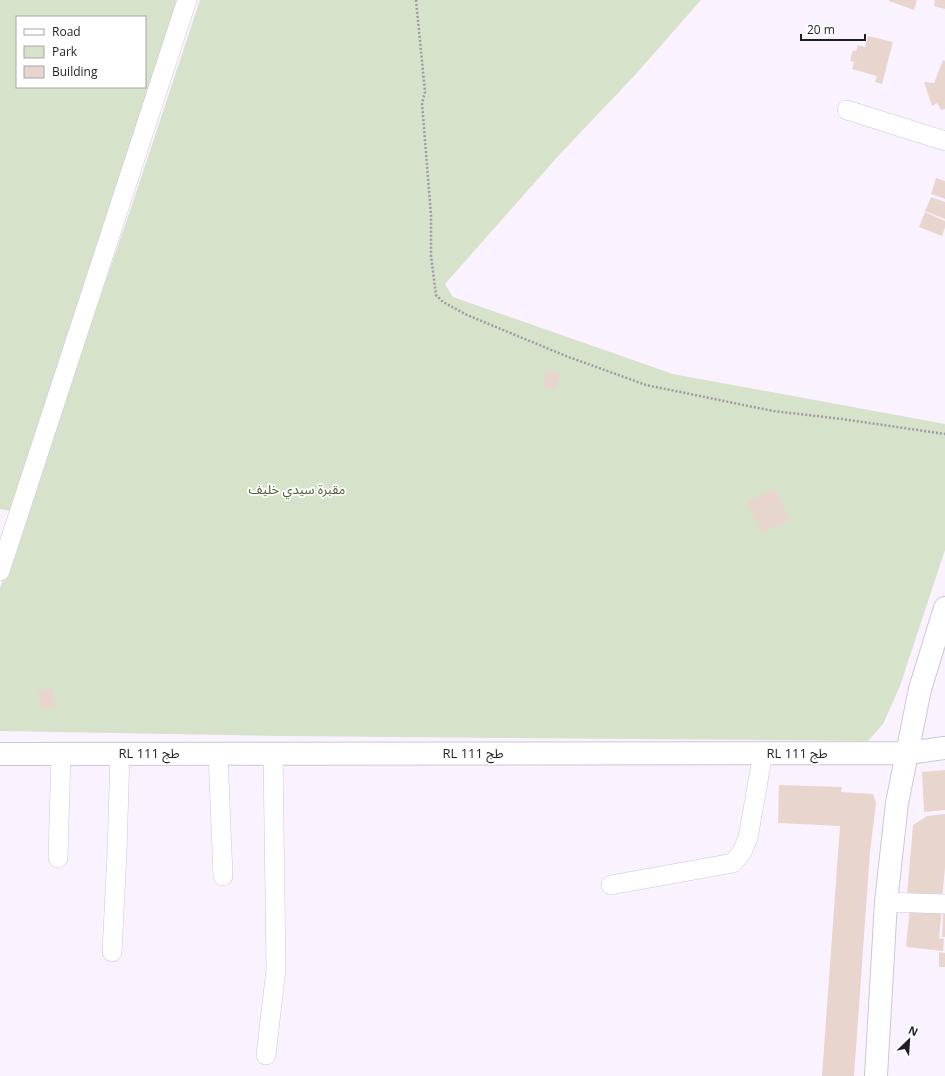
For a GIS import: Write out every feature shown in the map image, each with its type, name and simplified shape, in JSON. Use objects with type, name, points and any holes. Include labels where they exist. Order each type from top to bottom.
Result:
[{"type":"street","points":[[0,571],[187,0]]},
{"type":"street","points":[[847,110],[945,141]]},
{"type":"street","points":[[876,1076],[886,902],[897,803],[920,689],[945,608]]},
{"type":"street","name":"RL طج 111","points":[[0,754],[908,753],[945,748]]},
{"type":"street","points":[[112,952],[120,753]]},
{"type":"street","points":[[218,753],[223,876]]},
{"type":"street","points":[[611,885],[733,863],[742,852],[748,838],[763,753]]},
{"type":"street","points":[[58,858],[61,754]]},
{"type":"street","points":[[266,1055],[276,969],[273,754]]},
{"type":"street","points":[[886,902],[945,904]]},
{"type":"path","points":[[416,0],[425,92],[422,103],[431,215],[431,256],[436,295],[443,302],[467,315],[559,353],[646,385],[773,411],[842,419],[945,434]]},
{"type":"green space","points":[[0,0],[179,0],[11,511],[0,509]]},
{"type":"green space","name":"مقبرة سيدي خليف","points":[[200,0],[701,0],[635,75],[560,154],[445,284],[453,297],[673,374],[945,424],[945,550],[900,686],[883,724],[868,741],[280,736],[0,731],[0,588],[134,199]]},
{"type":"building","points":[[889,0],[917,0],[914,10]]},
{"type":"building","points":[[935,0],[945,0],[945,9],[934,6]]},
{"type":"building","points":[[868,36],[893,42],[882,84],[875,82],[877,76],[852,69],[854,62],[850,61],[853,50],[856,51],[858,45],[865,47]]},
{"type":"building","points":[[943,60],[945,61],[945,109],[941,110],[937,103],[932,106],[924,82],[934,83]]},
{"type":"building","points":[[936,178],[945,181],[945,199],[931,194]]},
{"type":"building","points":[[931,197],[945,202],[945,219],[925,211]]},
{"type":"building","points":[[925,212],[945,221],[942,236],[919,227]]},
{"type":"building","points":[[546,369],[560,373],[556,390],[542,386]]},
{"type":"building","points":[[775,489],[790,520],[762,533],[747,502]]},
{"type":"building","points":[[53,688],[56,707],[41,710],[38,691]]},
{"type":"building","points":[[945,770],[945,810],[924,812],[922,772]]},
{"type":"building","points":[[779,785],[842,787],[841,792],[873,794],[876,803],[870,852],[854,1076],[822,1076],[840,826],[778,823]]},
{"type":"building","points":[[945,814],[945,868],[942,899],[907,895],[913,825],[927,816]]},
{"type":"building","points":[[910,907],[942,910],[939,938],[944,939],[943,951],[906,947]]},
{"type":"building","points":[[943,914],[945,914],[945,937],[942,937]]},
{"type":"building","points":[[939,952],[945,953],[945,967],[939,967]]}]
